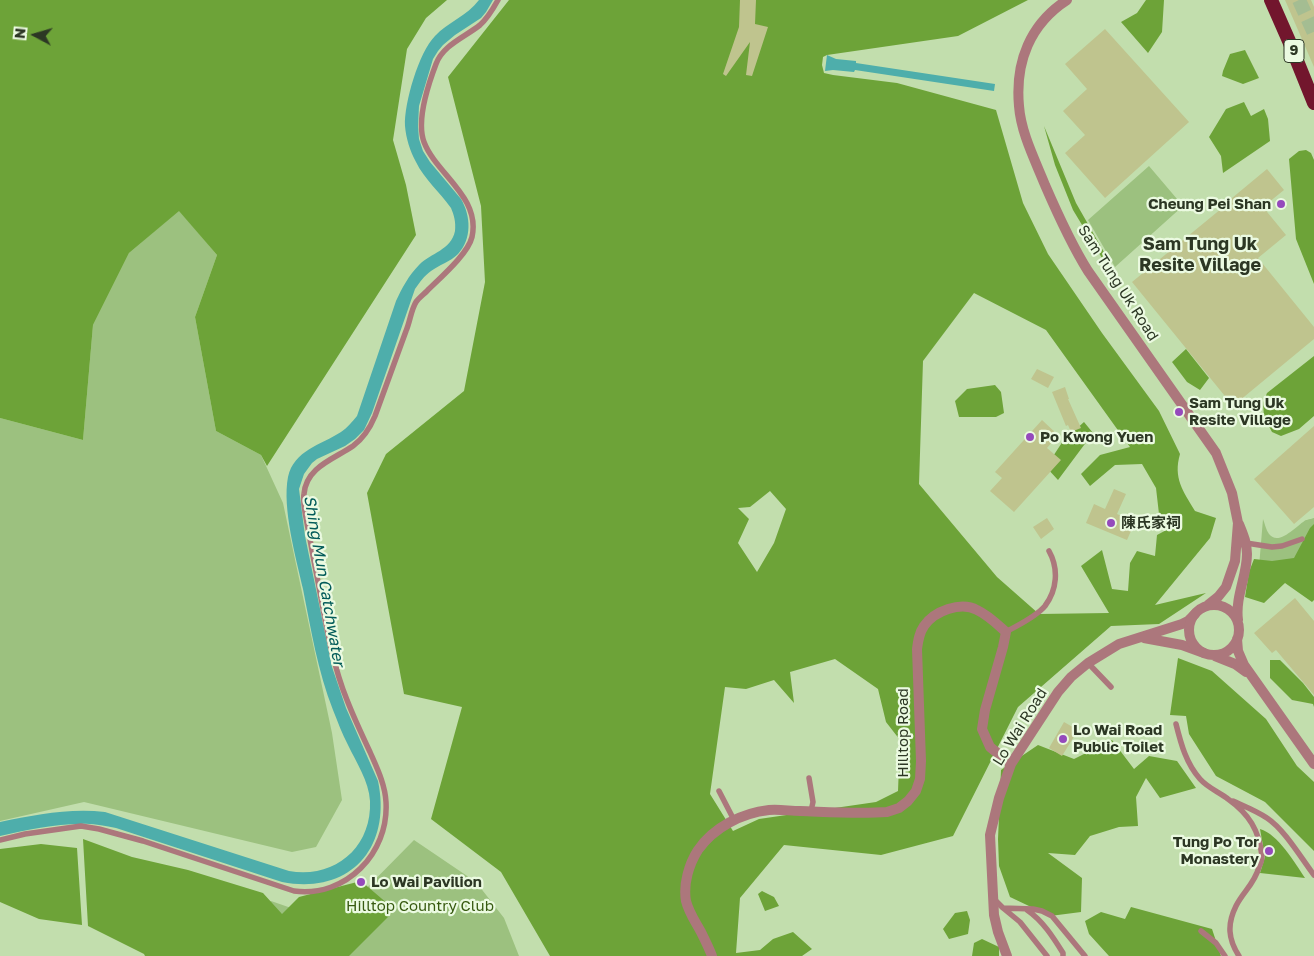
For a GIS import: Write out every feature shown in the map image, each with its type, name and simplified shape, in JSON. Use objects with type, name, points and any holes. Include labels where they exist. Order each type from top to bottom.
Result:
[{"type":"highway","name":"9","points":[[1271,0],[1290,41],[1314,103]]},
{"type":"street","name":"Sam Tung Uk Road","points":[[1067,0],[1042,20],[1031,37],[1024,53],[1019,77],[1018,106],[1023,128],[1063,228],[1074,249],[1216,453],[1232,493],[1238,523],[1246,544],[1246,564],[1238,600],[1239,624]]},
{"type":"street","name":"Sam Tung Uk Road","points":[[1208,605],[1218,597],[1229,580],[1234,561],[1238,523]]},
{"type":"street","points":[[1237,639],[1230,650],[1220,654],[1208,654],[1195,646],[1190,636],[1190,624],[1198,610],[1208,605],[1225,607],[1234,614],[1239,624],[1238,651],[1244,665],[1314,764]]},
{"type":"street","name":"Hilltop Road","points":[[712,956],[688,909],[686,898],[687,879],[692,859],[702,844],[734,820],[769,810],[887,812],[899,808],[916,791],[920,779],[917,649],[918,638],[924,625],[936,615],[953,608],[962,607],[976,609],[1006,632]]},
{"type":"street","name":"Lo Wai Road","points":[[1007,956],[994,915],[990,835],[999,798],[1011,764],[1058,692],[1071,677],[1088,663],[1120,644],[1182,624],[1195,614]]},
{"type":"street","points":[[1006,632],[985,710],[982,729],[990,746],[1011,764]]},
{"type":"street","name":"Lo Wai Road","points":[[1134,639],[1146,638],[1208,654],[1235,664],[1257,684]]},
{"type":"lane","points":[[0,840],[62,828],[88,827],[110,831],[143,841],[294,892],[302,893],[311,893],[337,886],[362,867],[375,850],[385,822],[385,794],[382,779],[346,698],[336,668],[308,530],[303,497],[304,488],[311,474],[319,467],[354,446],[370,428],[415,303],[462,255],[470,244],[473,235],[472,219],[468,204],[431,156],[424,141],[422,122],[424,104],[440,55],[482,23],[498,0]]},
{"type":"lane","points":[[1246,544],[1272,547],[1282,546],[1302,539]]},
{"type":"lane","points":[[1006,632],[1027,621],[1044,607],[1053,592],[1056,573],[1054,560],[1048,551]]},
{"type":"lane","points":[[1088,663],[1111,687]]},
{"type":"lane","points":[[1176,724],[1184,752],[1192,768],[1202,781],[1228,799],[1269,819],[1284,834],[1314,876]]},
{"type":"lane","points":[[809,778],[813,802],[811,811]]},
{"type":"lane","points":[[719,791],[734,820]]},
{"type":"lane","points":[[1228,799],[1250,820],[1256,831],[1262,858],[1257,875],[1236,905],[1230,922],[1230,936],[1239,956]]},
{"type":"lane","points":[[992,896],[996,902],[1020,922],[1047,956]]},
{"type":"lane","points":[[1003,908],[1042,911],[1054,918],[1080,953],[1085,956]]},
{"type":"lane","points":[[1025,909],[1035,915],[1054,938],[1063,956]]},
{"type":"lane","points":[[1201,931],[1216,943],[1225,956]]},
{"type":"green space","points":[[0,0],[447,0],[426,18],[407,49],[393,140],[406,185],[416,235],[267,466],[261,455],[216,431],[195,317],[217,255],[179,211],[129,253],[93,325],[83,440],[0,418]]},
{"type":"green space","points":[[509,0],[1028,0],[958,36],[827,55],[823,57],[824,73],[897,83],[996,110],[1023,203],[1048,254],[1102,333],[1159,411],[1180,454],[1178,470],[1180,484],[1195,511],[1216,518],[1210,538],[1155,605],[1206,593],[1159,624],[1111,626],[1018,707],[953,836],[881,855],[784,845],[740,898],[736,953],[760,950],[773,939],[793,932],[812,949],[802,956],[550,956],[501,872],[431,819],[462,707],[404,694],[367,493],[386,454],[464,391],[485,282],[481,206],[448,77]],"holes":[[[974,293],[1046,330],[1130,447],[1100,455],[1081,474],[1090,486],[1115,465],[1142,464],[1156,488],[1159,514],[1174,526],[1157,535],[1155,556],[1137,551],[1130,563],[1128,591],[1112,589],[1102,550],[1081,566],[1109,613],[1039,614],[997,577],[919,484],[923,361]],[[770,491],[786,509],[774,543],[757,572],[738,543],[749,519],[738,508],[750,507]],[[835,659],[878,689],[886,722],[900,740],[898,791],[876,802],[759,819],[733,831],[710,794],[725,687],[746,689],[774,680],[794,703],[790,672]]]},
{"type":"green space","points":[[1146,0],[1164,0],[1162,32],[1148,53],[1121,22],[1137,13]]},
{"type":"green space","points":[[1245,50],[1259,78],[1243,84],[1222,76],[1230,54]]},
{"type":"green space","points":[[1244,102],[1251,116],[1264,109],[1268,119],[1270,141],[1223,173],[1221,156],[1209,137],[1226,109]]},
{"type":"green space","points":[[1044,126],[1076,203],[1117,275],[1114,278],[1073,210],[1055,165]]},
{"type":"green space","points":[[1306,150],[1311,153],[1314,160],[1314,284],[1296,239],[1289,159],[1299,151]]},
{"type":"green space","points":[[1149,166],[1183,206],[1115,267],[1088,220]]},
{"type":"green space","points":[[179,210],[217,255],[195,317],[216,431],[261,455],[283,503],[332,733],[342,800],[316,847],[292,852],[84,802],[0,821],[0,418],[83,440],[93,325],[129,253]]},
{"type":"green space","points":[[1186,349],[1209,378],[1200,390],[1187,382],[1172,362]]},
{"type":"green space","points":[[1314,356],[1314,416],[1299,429],[1281,436],[1272,432],[1264,417],[1263,403],[1267,393]]},
{"type":"green space","points":[[995,385],[1001,392],[1004,413],[996,417],[959,417],[955,401],[967,389]]},
{"type":"green space","points":[[1084,422],[1093,433],[1058,480],[1046,467],[1063,441]]},
{"type":"green space","points":[[1314,518],[1314,596],[1290,568],[1258,579],[1263,519],[1269,534],[1278,538],[1288,534],[1306,520]]},
{"type":"green space","points":[[1314,524],[1314,600],[1312,602],[1285,583],[1264,603],[1245,597],[1249,572],[1254,559],[1272,561],[1294,558]]},
{"type":"green space","points":[[1178,658],[1212,671],[1266,719],[1297,766],[1314,782],[1314,851],[1265,802],[1216,776],[1189,734],[1186,716],[1170,715]]},
{"type":"green space","points":[[1270,660],[1280,660],[1303,683],[1314,697],[1314,707],[1313,704],[1292,700],[1270,678]]},
{"type":"green space","points":[[1112,740],[1134,769],[1149,756],[1177,761],[1196,788],[1160,798],[1146,778],[1136,797],[1138,826],[1119,827],[1090,836],[1075,855],[1048,853],[1082,878],[1081,912],[1050,916],[1010,897],[999,866],[998,839],[1001,770],[1038,745],[1074,759]]},
{"type":"green space","points":[[1260,829],[1267,832],[1280,843],[1305,878],[1260,873],[1265,857]]},
{"type":"green space","points":[[83,839],[132,857],[188,870],[263,893],[282,914],[299,897],[361,881],[395,910],[349,956],[145,956],[88,926]]},
{"type":"green space","name":"Hilltop Country Club","points":[[414,840],[476,882],[504,918],[519,956],[199,956],[271,901],[317,917],[342,913]]},
{"type":"green space","points":[[41,844],[77,848],[82,925],[39,919],[0,902],[0,849]]},
{"type":"green space","points":[[762,891],[774,897],[779,906],[765,911],[758,894]]},
{"type":"green space","points":[[1131,907],[1212,929],[1221,956],[1109,956],[1089,934],[1085,921],[1101,912],[1125,919]]},
{"type":"green space","points":[[967,911],[970,920],[968,934],[949,939],[943,929],[955,913]]},
{"type":"green space","points":[[982,939],[999,947],[999,956],[972,956],[974,943]]},
{"type":"water","points":[[479,0],[493,0],[481,18],[455,35],[438,51],[433,59],[419,106],[419,139],[423,151],[461,199],[468,220],[466,241],[458,254],[429,273],[415,289],[372,413],[364,430],[345,446],[312,463],[304,474],[299,489],[305,536],[332,667],[346,708],[378,781],[381,805],[378,827],[372,846],[361,862],[346,873],[328,881],[306,884],[282,882],[116,828],[98,825],[61,825],[0,836],[0,822],[65,812],[105,812],[289,871],[305,872],[321,870],[335,865],[347,857],[365,833],[369,818],[369,794],[365,779],[333,710],[319,666],[288,518],[288,477],[291,468],[302,454],[341,432],[357,416],[401,291],[419,265],[445,247],[453,237],[455,225],[451,208],[423,174],[414,158],[406,135],[405,116],[418,65],[429,44],[440,31],[469,10]]},
{"type":"water","points":[[827,55],[836,59],[856,61],[856,63],[995,84],[994,91],[855,70],[854,72],[825,71]]},
{"type":"building","points":[[740,0],[756,0],[755,24],[768,27],[752,76],[746,75],[750,42],[726,76],[723,74],[739,27]]},
{"type":"building","points":[[1285,0],[1311,0],[1314,7],[1314,67]]},
{"type":"building","points":[[1105,29],[1189,122],[1105,198],[1065,153],[1085,135],[1063,111],[1087,89],[1065,64]]},
{"type":"building","points":[[1267,169],[1284,190],[1263,207],[1286,235],[1258,258],[1314,327],[1314,339],[1233,406],[1132,282]]},
{"type":"building","points":[[1037,369],[1054,377],[1048,388],[1031,379]]},
{"type":"building","points":[[1065,387],[1068,399],[1081,428],[1071,432],[1068,425],[1066,426],[1052,392]]},
{"type":"building","points":[[1042,420],[1058,435],[1047,448],[1061,460],[1014,512],[990,491],[1002,478],[995,472]]},
{"type":"building","points":[[1314,426],[1314,507],[1294,524],[1254,479]]},
{"type":"building","points":[[1114,489],[1126,494],[1117,514],[1135,522],[1127,540],[1086,523],[1094,504],[1105,509]]},
{"type":"building","points":[[1047,518],[1054,529],[1041,539],[1033,527]]},
{"type":"building","points":[[1295,598],[1314,621],[1314,695],[1276,650],[1272,653],[1254,633]]},
{"type":"building","name":"Lo Wai Road Public Toilet","points":[[1064,722],[1078,730],[1062,756],[1049,748]]},
{"type":"tunnel","points":[[1299,0],[1314,33]]},
{"type":"place","name":"Cheung Pei Shan","points":[[1281,204]]},
{"type":"place","name":"Sam Tung Uk Resite Village","points":[[1179,412]]},
{"type":"place","name":"Po Kwong Yuen","points":[[1030,437]]},
{"type":"place","name":"陳氏家祠","points":[[1111,523]]},
{"type":"place","name":"Lo Wai Road Public Toilet","points":[[1063,739]]},
{"type":"place","name":"Tung Po Tor Monastery","points":[[1269,851]]},
{"type":"place","name":"Lo Wai Pavilion","points":[[361,882]]},
{"type":"district","name":"Sam Tung Uk Resite Village","points":[[1200,254]]},
{"type":"water label","name":"Shing Mun Catchwater","points":[[324,581]]}]
